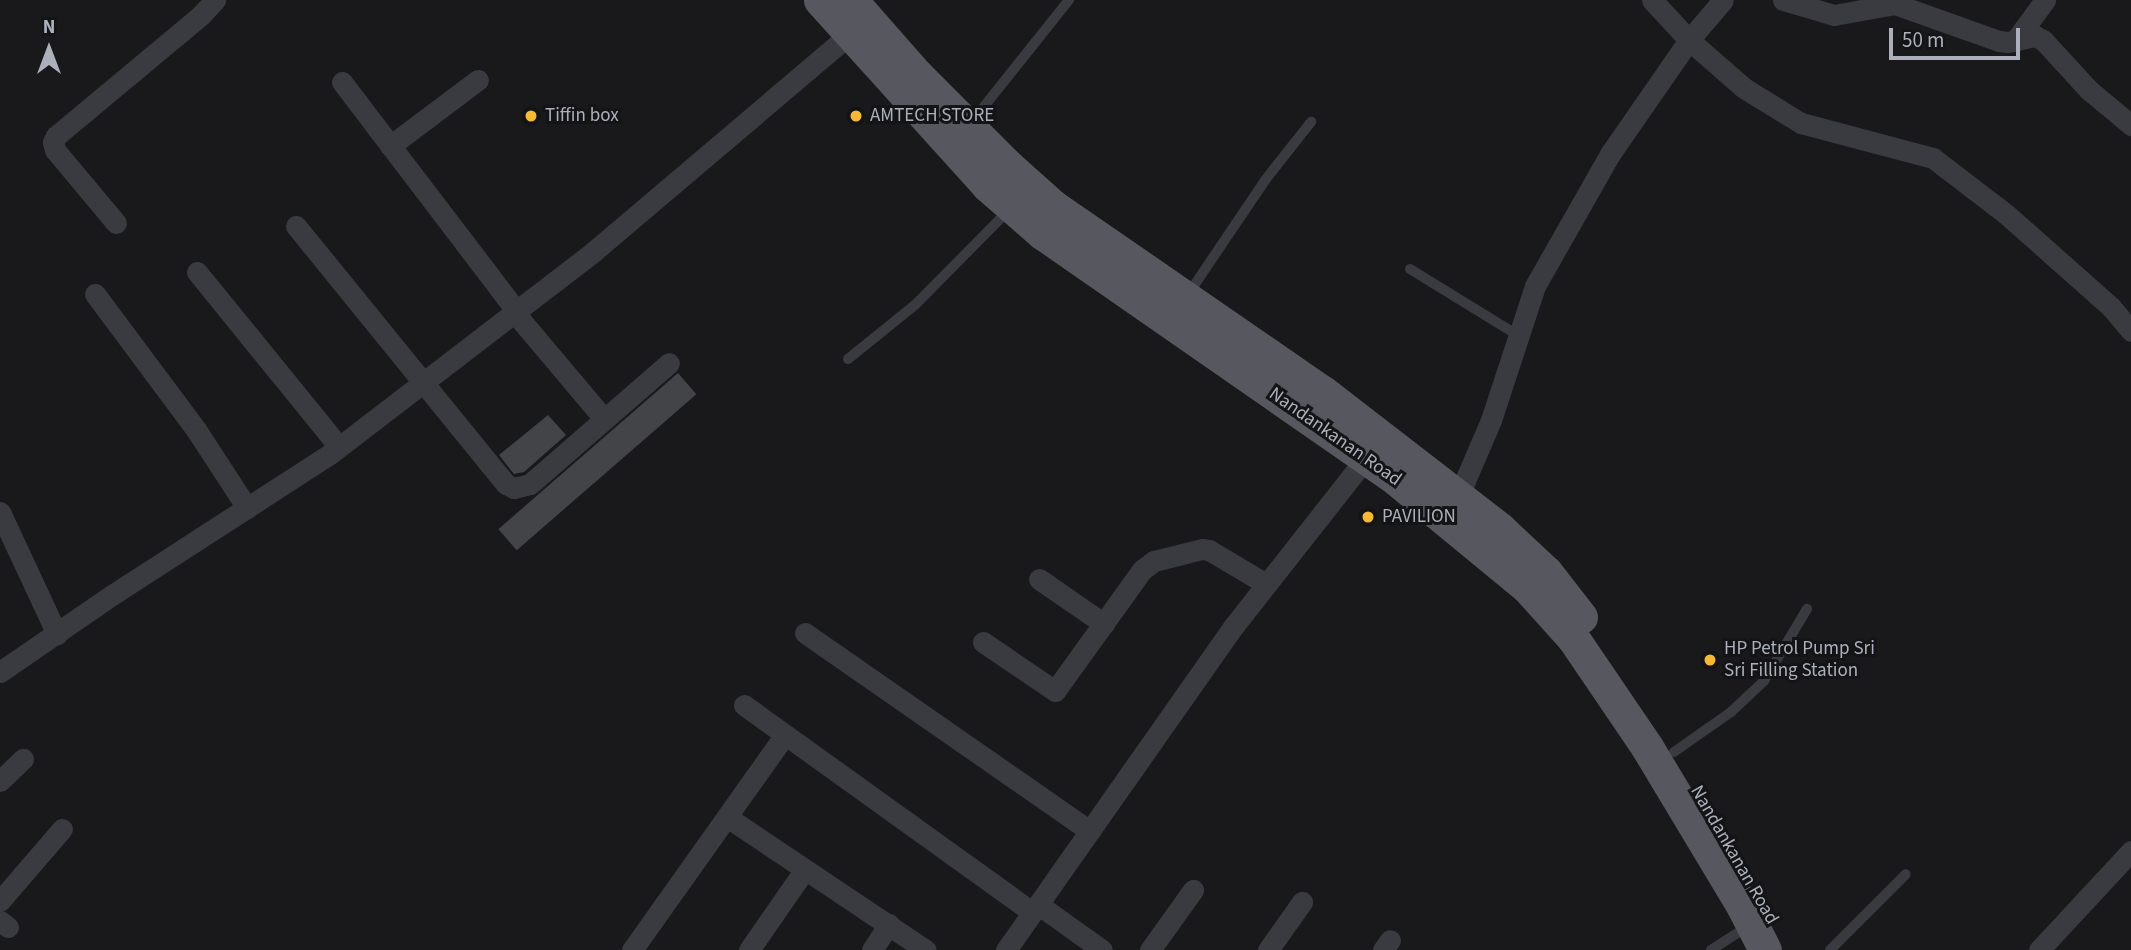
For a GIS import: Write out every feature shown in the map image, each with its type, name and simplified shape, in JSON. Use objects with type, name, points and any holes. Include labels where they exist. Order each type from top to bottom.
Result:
[{"type":"main road","name":"Nandankanan Road","points":[[820,0],[987,185],[1042,233],[1458,497],[1500,529],[1546,572],[1633,686],[1789,950]]},
{"type":"main road","name":"Nandankanan Road","points":[[851,0],[917,75],[1053,206],[1186,299],[1323,410],[1366,458],[1527,587],[1573,638],[1647,747],[1758,937]]},
{"type":"street","points":[[116,223],[55,150],[53,142],[56,136],[201,15],[215,0]]},
{"type":"street","points":[[1652,0],[1689,40],[1744,88],[1801,123],[1933,158],[2007,214],[2112,307],[2131,331]]},
{"type":"street","points":[[1458,497],[1491,420],[1535,286],[1586,195],[1689,40],[1723,0]]},
{"type":"street","points":[[2015,41],[2045,0]]},
{"type":"street","points":[[1792,1],[1834,15],[1895,4],[1999,41],[2015,41],[2025,36],[2043,40],[2089,90],[2131,125]]},
{"type":"street","points":[[0,672],[339,447],[593,253],[850,34]]},
{"type":"street","points":[[390,146],[478,80]]},
{"type":"street","points":[[342,82],[515,311],[604,419]]},
{"type":"street","points":[[296,226],[506,484],[514,488],[530,484],[669,363]]},
{"type":"street","points":[[197,272],[339,447]]},
{"type":"street","points":[[95,294],[197,430],[247,508]]},
{"type":"street","points":[[1006,950],[1266,584],[1366,458]]},
{"type":"street","points":[[0,512],[57,634]]},
{"type":"street","points":[[983,642],[1055,691],[1148,564],[1202,549],[1216,552],[1266,584]]},
{"type":"street","points":[[1039,579],[1104,624]]},
{"type":"street","points":[[805,634],[1090,831]]},
{"type":"street","points":[[744,705],[1035,909],[1102,950]]},
{"type":"street","points":[[632,950],[785,736]]},
{"type":"street","points":[[0,781],[23,759]]},
{"type":"street","points":[[727,817],[926,950]]},
{"type":"street","points":[[0,901],[62,829]]},
{"type":"street","points":[[2039,950],[2131,851]]},
{"type":"street","points":[[749,950],[805,869]]},
{"type":"street","points":[[1150,950],[1192,890]]},
{"type":"street","points":[[1268,950],[1302,902]]},
{"type":"street","points":[[872,950],[889,924]]},
{"type":"lane","points":[[969,126],[1069,0]]},
{"type":"lane","points":[[1186,299],[1266,179],[1311,122]]},
{"type":"lane","points":[[848,359],[915,306],[1012,207]]},
{"type":"lane","points":[[1410,269],[1518,336]]},
{"type":"lane","points":[[1674,752],[1731,712],[1764,681],[1807,609]]},
{"type":"lane","points":[[1830,950],[1906,874]]},
{"type":"lane","points":[[1711,950],[1758,937]]},
{"type":"building","points":[[678,373],[696,394],[517,550],[498,529]]},
{"type":"building","points":[[548,415],[566,435],[524,472],[514,474],[499,455]]},
{"type":"place","name":"Tiffin box","points":[[531,116]]},
{"type":"place","name":"AMTECH STORE","points":[[856,116]]},
{"type":"place","name":"PAVILION","points":[[1368,517]]},
{"type":"place","name":"HP Petrol Pump Sri Sri Filling Station","points":[[1710,660]]}]
